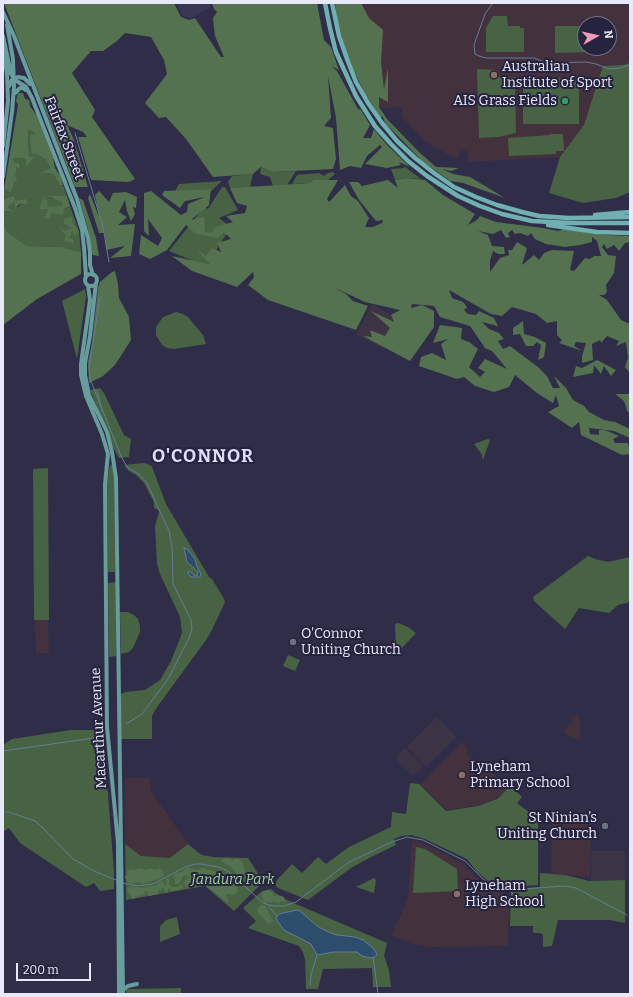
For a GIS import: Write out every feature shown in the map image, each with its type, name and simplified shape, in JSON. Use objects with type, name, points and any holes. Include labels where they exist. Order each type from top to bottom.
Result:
[{"type":"highway","points":[[325,3],[336,52],[350,85],[368,116],[391,144],[427,176],[458,196],[490,210],[537,223],[596,232],[630,233]]},
{"type":"highway","points":[[332,3],[343,48],[354,76],[371,108],[397,141],[424,166],[465,192],[487,202],[506,208],[552,217],[630,217]]},
{"type":"highway","points":[[552,217],[630,212]]},
{"type":"highway","points":[[532,221],[571,223],[630,223]]},
{"type":"main road","points":[[3,12],[10,42],[14,78],[14,96],[3,177]]},
{"type":"main road","name":"Fairfax Street","points":[[3,12],[16,41],[82,215],[89,246],[90,265],[93,275]]},
{"type":"main road","points":[[3,36],[10,71],[14,78]]},
{"type":"main road","points":[[3,48],[8,101]]},
{"type":"main road","points":[[3,146],[10,83],[18,76],[25,79],[35,93]]},
{"type":"main road","name":"Fairfax Street","points":[[14,78],[28,91],[42,122],[79,220],[84,247],[86,277]]},
{"type":"main road","points":[[14,96],[20,88],[24,88],[28,91]]},
{"type":"main road","points":[[90,274],[93,275],[96,278],[96,283],[92,286],[88,285],[85,281],[86,277],[90,274]]},
{"type":"main road","name":"Macarthur Avenue","points":[[96,283],[90,336],[85,363],[85,375],[89,395],[107,432],[116,478],[120,876],[119,994]]},
{"type":"main road","name":"Macarthur Avenue","points":[[88,285],[90,300],[81,364],[81,375],[86,396],[107,448],[108,462],[105,484],[107,728],[119,843]]},
{"type":"main road","name":"Macarthur Avenue","points":[[120,884],[123,992]]},
{"type":"main road","points":[[123,992],[128,986],[137,984]]},
{"type":"shaded area","points":[[176,3],[209,3],[211,7],[191,18],[183,16]]},
{"type":"shaded area","name":"Australian Institute of Sport","points":[[346,3],[630,3],[630,141],[578,156],[468,162],[468,151],[460,151],[459,158],[454,158],[426,142],[402,117],[402,107],[382,108],[374,103]]},
{"type":"shaded area","points":[[372,304],[397,318],[385,350],[356,335]]},
{"type":"shaded area","points":[[35,620],[48,620],[49,653],[36,653]]},
{"type":"shaded area","points":[[578,714],[580,723],[580,740],[566,735],[563,731],[573,721],[571,719]]},
{"type":"shaded area","points":[[437,717],[456,737],[426,767],[407,747]]},
{"type":"shaded area","name":"Lyneham Primary School","points":[[462,742],[467,747],[467,754],[479,766],[485,765],[508,788],[495,799],[478,805],[447,810],[420,785]]},
{"type":"shaded area","points":[[405,748],[423,766],[414,775],[412,775],[395,759]]},
{"type":"shaded area","points":[[125,778],[150,778],[151,790],[155,797],[188,844],[170,858],[141,856],[125,844]]},
{"type":"shaded area","points":[[552,815],[591,816],[590,877],[551,873]]},
{"type":"shaded area","name":"Lyneham High School","points":[[412,840],[424,844],[464,864],[485,886],[493,891],[505,893],[509,906],[508,946],[431,947],[412,944],[391,935],[403,911],[408,895]]},
{"type":"shaded area","points":[[591,851],[625,851],[625,880],[591,881]]},
{"type":"green space","points":[[4,3],[174,3],[181,17],[189,20],[195,18],[221,57],[224,57],[215,36],[213,18],[217,12],[212,3],[317,3],[324,40],[331,47],[339,70],[331,66],[337,71],[358,109],[361,110],[370,125],[363,138],[371,138],[374,129],[387,145],[410,167],[399,162],[401,165],[387,168],[365,164],[382,147],[380,145],[367,156],[361,168],[350,166],[340,170],[336,118],[328,76],[331,118],[324,126],[333,128],[336,159],[333,169],[272,172],[261,167],[253,174],[213,177],[186,139],[166,117],[159,118],[145,103],[167,74],[164,60],[151,37],[125,33],[103,51],[91,51],[72,73],[95,110],[92,117],[135,179],[129,182],[91,180],[78,137],[87,137],[83,132],[67,125],[74,140],[88,187],[75,187]]},
{"type":"green space","points":[[335,3],[361,3],[369,18],[383,30],[381,62],[384,90],[388,68],[388,102],[379,97],[379,107],[387,119],[436,167],[459,168],[451,171],[442,169],[453,174],[470,177],[505,198],[463,183],[450,181],[422,161],[385,123],[383,117],[380,117],[365,94],[346,54],[337,20]]},
{"type":"green space","points":[[493,16],[507,16],[508,26],[520,26],[520,28],[524,28],[524,52],[486,52],[486,28]]},
{"type":"green space","points":[[555,26],[577,26],[577,52],[555,53]]},
{"type":"green space","points":[[630,63],[630,192],[616,198],[583,203],[549,193],[560,157],[584,125],[603,66],[623,65]]},
{"type":"green space","points":[[477,69],[495,70],[495,77],[515,77],[516,133],[499,137],[479,138]]},
{"type":"green space","points":[[579,78],[579,124],[523,124],[523,79]]},
{"type":"green space","points":[[18,93],[23,93],[25,99],[29,100],[30,106],[37,116],[53,157],[55,168],[61,177],[63,185],[60,186],[53,174],[41,173],[50,168],[46,160],[36,154],[32,155],[30,136],[35,133],[28,130],[29,156],[34,157],[26,167],[26,159],[13,158],[15,163],[19,163],[19,169],[16,166],[15,175],[17,181],[14,182],[11,193],[4,189],[18,105],[16,101]]},
{"type":"green space","points":[[28,130],[35,133],[32,155],[36,154],[46,160],[50,168],[42,173],[53,174],[60,186],[63,185],[67,196],[49,197],[63,202],[65,209],[70,206],[79,231],[81,252],[62,247],[27,246],[6,232],[3,220],[5,211],[11,211],[6,207],[14,202],[15,207],[18,207],[21,203],[16,201],[14,195],[3,200],[4,189],[11,193],[16,165],[18,163],[15,163],[13,158],[26,159],[26,166],[33,157],[29,156]]},
{"type":"green space","points":[[563,134],[564,151],[556,151],[556,154],[509,156],[508,138]]},
{"type":"green space","points":[[404,166],[421,179],[407,178],[395,180],[391,169],[404,168]]},
{"type":"green space","points":[[261,167],[272,172],[296,171],[287,185],[273,186],[270,177],[260,174]]},
{"type":"green space","points":[[333,172],[335,174],[328,180],[313,180],[311,183],[292,184],[297,175],[319,173],[324,176]]},
{"type":"green space","points":[[253,174],[250,187],[230,188],[228,182],[232,176]]},
{"type":"green space","points":[[407,178],[425,180],[443,195],[475,214],[468,225],[477,220],[480,216],[496,222],[558,231],[564,229],[607,235],[630,236],[630,242],[625,243],[619,251],[614,245],[607,249],[604,244],[602,247],[608,255],[616,256],[614,273],[606,285],[607,292],[604,295],[599,295],[607,300],[621,320],[630,324],[630,373],[625,367],[628,358],[626,342],[616,346],[619,341],[607,336],[601,343],[600,340],[592,344],[593,360],[582,363],[582,356],[586,343],[576,342],[574,346],[582,351],[559,343],[562,340],[557,335],[557,321],[547,323],[536,314],[512,307],[502,316],[491,314],[449,290],[452,298],[463,302],[467,307],[464,310],[468,314],[476,315],[479,311],[494,318],[498,326],[482,322],[489,329],[499,333],[504,339],[498,341],[503,349],[510,346],[538,367],[547,376],[553,388],[560,388],[554,376],[566,388],[573,400],[584,406],[589,412],[604,420],[615,422],[630,429],[630,438],[614,431],[589,428],[590,434],[599,435],[599,430],[605,430],[619,436],[613,439],[615,443],[628,443],[630,454],[622,455],[581,435],[579,422],[572,428],[548,412],[559,406],[556,395],[553,403],[537,393],[515,375],[509,387],[494,392],[475,386],[464,377],[457,379],[419,366],[421,357],[432,353],[446,360],[441,344],[448,339],[433,343],[440,325],[462,328],[461,339],[469,342],[478,349],[469,367],[480,377],[485,372],[478,368],[485,359],[507,369],[492,351],[485,348],[470,326],[440,317],[434,306],[412,304],[411,308],[422,305],[434,311],[434,327],[410,361],[363,336],[372,337],[370,330],[385,336],[390,328],[371,311],[394,322],[391,315],[400,310],[365,302],[335,288],[346,294],[353,301],[368,306],[356,330],[268,300],[248,285],[254,277],[253,272],[237,287],[192,271],[172,256],[209,264],[196,248],[206,256],[212,248],[221,252],[217,243],[231,239],[224,232],[218,238],[196,234],[186,225],[167,250],[150,259],[139,254],[141,235],[158,246],[162,238],[148,219],[149,236],[144,231],[144,193],[151,191],[181,215],[187,212],[188,204],[205,197],[185,201],[180,208],[162,195],[164,191],[211,189],[209,205],[191,220],[204,217],[205,232],[212,233],[215,227],[233,222],[226,216],[245,213],[247,206],[237,203],[230,188],[311,183],[313,180],[338,180],[327,199],[329,202],[345,185],[351,196],[358,201],[369,218],[365,227],[373,227],[382,223],[383,220],[376,221],[359,200],[349,182],[358,182],[362,186],[388,180],[398,188],[395,180]],"holes":[[[501,230],[506,238],[510,237],[508,233],[512,230],[515,234],[520,233],[528,236],[531,233],[535,239],[546,244],[565,247],[592,242],[592,237],[597,241],[601,256],[594,256],[590,259],[585,258],[574,271],[570,270],[574,251],[552,250],[544,253],[539,260],[534,255],[522,265],[527,248],[517,242],[512,250],[508,250],[509,255],[500,258],[490,272],[490,261],[493,251],[498,254],[505,254],[504,247],[492,246],[488,235],[478,231],[493,234]]]},
{"type":"green space","points":[[222,181],[210,192],[211,189],[175,191],[179,184]]},
{"type":"green space","points":[[222,187],[225,187],[238,210],[219,218],[231,227],[206,266],[169,251],[204,207],[208,209]]},
{"type":"green space","points":[[99,191],[109,202],[113,193],[126,192],[137,197],[136,208],[133,207],[135,214],[131,221],[125,200],[119,212],[127,217],[118,225],[135,224],[131,256],[110,258],[125,246],[106,250],[105,233],[99,233],[88,198],[90,194],[99,217],[95,195]]},
{"type":"green space","points":[[14,195],[16,201],[25,199],[28,201],[26,205],[21,203],[15,208],[14,202],[7,207],[13,212],[5,211],[3,220],[3,200]]},
{"type":"green space","points":[[48,196],[67,196],[70,206],[64,209],[63,215],[52,213],[49,219],[44,218],[49,209],[39,209],[43,199],[47,200],[48,207],[62,206],[63,203]]},
{"type":"green space","points":[[79,198],[83,200],[96,238],[99,256],[93,255],[92,253],[88,229]]},
{"type":"green space","points":[[72,217],[72,222],[79,232],[75,236],[72,230],[70,236],[67,237],[74,240],[73,243],[64,241],[66,235],[59,227],[66,231],[72,228],[63,223],[65,218]]},
{"type":"green space","points":[[3,221],[7,232],[27,246],[62,247],[81,252],[81,274],[37,299],[3,325]]},
{"type":"green space","points":[[115,271],[119,298],[129,317],[131,340],[115,365],[103,376],[89,383],[88,362],[92,343],[98,288],[100,282]]},
{"type":"green space","points":[[85,289],[86,296],[77,359],[62,301]]},
{"type":"green space","points":[[176,312],[188,317],[203,335],[206,344],[174,349],[167,348],[162,345],[156,335],[156,327],[163,317]]},
{"type":"green space","points":[[523,321],[524,334],[535,337],[546,343],[544,357],[538,360],[541,345],[537,342],[533,346],[526,346],[520,334],[513,335],[513,328]]},
{"type":"green space","points":[[597,360],[616,370],[611,376],[604,366],[601,374],[594,365],[593,373],[573,377],[576,366],[582,368]]},
{"type":"green space","points":[[100,388],[104,393],[124,435],[131,439],[129,457],[119,458],[113,447],[90,390]]},
{"type":"green space","points":[[615,394],[630,394],[630,409],[628,413],[624,401]]},
{"type":"green space","points":[[488,439],[490,440],[483,460],[481,453],[474,444]]},
{"type":"green space","points":[[144,463],[152,467],[166,504],[225,602],[206,640],[155,710],[152,716],[152,739],[121,739],[121,694],[125,692],[145,690],[160,680],[171,661],[182,633],[180,617],[160,574],[157,564],[155,526],[159,512],[154,508],[154,502],[144,483],[124,465]]},
{"type":"green space","points":[[112,464],[114,470],[115,572],[108,572],[107,480],[110,466]]},
{"type":"green space","points":[[48,468],[49,620],[34,620],[33,469]]},
{"type":"green space","points":[[588,556],[608,562],[630,557],[630,602],[618,605],[609,613],[579,608],[565,629],[534,601],[533,597]]},
{"type":"green space","points":[[116,582],[116,656],[109,657],[108,583]]},
{"type":"green space","points":[[120,612],[128,612],[134,615],[138,619],[140,626],[140,632],[133,648],[129,652],[121,654]]},
{"type":"green space","points":[[398,623],[408,627],[416,633],[398,652],[396,652],[395,624]]},
{"type":"green space","points":[[288,655],[300,660],[295,671],[283,666]]},
{"type":"green space","points":[[71,730],[100,730],[104,743],[114,889],[100,891],[94,883],[86,887],[20,843],[9,828],[3,832],[3,745],[12,739]]},
{"type":"green space","points":[[410,783],[419,784],[446,811],[478,806],[497,799],[510,786],[522,797],[517,803],[535,816],[538,814],[538,885],[501,887],[493,885],[477,872],[467,859],[425,839],[411,835],[401,836],[394,839],[396,845],[351,868],[308,900],[278,888],[275,885],[277,880],[292,864],[302,873],[318,857],[326,864],[349,847],[391,827],[392,812],[406,814]]},
{"type":"green space","name":"Jandura Park","points":[[125,844],[141,856],[170,858],[188,844],[202,855],[213,857],[248,858],[261,878],[262,883],[234,911],[205,886],[126,900]]},
{"type":"green space","points":[[416,847],[425,849],[457,869],[458,891],[413,893]]},
{"type":"green space","points":[[226,858],[232,860],[238,858],[243,863],[245,874],[238,875],[230,866],[222,862],[221,860]]},
{"type":"green space","points":[[187,867],[197,870],[203,868],[229,875],[237,887],[237,892],[233,895],[225,895],[228,899],[228,903],[205,885],[189,888],[185,886],[184,882],[190,877],[184,875],[179,884],[175,884],[173,877],[175,873],[182,872]]},
{"type":"green space","points":[[141,868],[146,870],[150,868],[155,870],[160,868],[163,871],[164,876],[143,884],[138,882],[132,884],[128,883],[125,877],[127,871]]},
{"type":"green space","points":[[540,873],[565,875],[589,881],[625,880],[625,923],[610,920],[558,920],[552,946],[543,947],[543,935],[540,933],[533,933],[533,926],[510,926],[511,889],[540,887]]},
{"type":"green space","points":[[168,878],[170,881],[168,884],[171,887],[177,887],[181,884],[183,886],[182,889],[172,891],[168,888],[168,892],[166,893],[163,887],[158,891],[159,894],[149,896],[147,891],[144,891],[145,894],[133,899],[127,891],[130,886],[141,888],[153,885],[156,886],[158,882],[159,883],[162,881],[165,885],[167,885],[166,879]]},
{"type":"green space","points":[[374,878],[376,880],[374,893],[356,887]]},
{"type":"green space","points":[[271,889],[282,898],[387,943],[384,956],[389,970],[391,987],[373,987],[372,968],[323,969],[318,989],[306,989],[305,960],[303,952],[299,946],[248,928],[256,921],[243,908],[262,891]]},
{"type":"green space","points":[[266,890],[271,891],[274,896],[278,895],[284,897],[286,902],[281,901],[278,903],[274,901],[271,903],[264,903],[261,894]]},
{"type":"green space","points":[[265,905],[273,921],[269,924],[262,916],[259,915],[257,911],[260,906]]},
{"type":"green space","points":[[177,917],[180,934],[160,942],[160,926],[166,920]]},
{"type":"green space","points":[[181,988],[181,994],[126,994],[126,990],[128,989]]},
{"type":"water","points":[[184,548],[187,549],[195,559],[201,574],[200,577],[192,577],[189,575],[189,571],[195,576],[197,576],[198,572],[187,562]]},
{"type":"water","points":[[297,910],[317,926],[328,932],[363,940],[372,947],[377,954],[375,957],[370,958],[362,956],[357,952],[334,952],[317,955],[311,944],[284,930],[276,918],[279,914]]},
{"type":"waterway","points":[[493,3],[485,14],[474,45],[475,54],[479,56],[486,58],[534,58],[547,63],[586,62],[609,69],[630,65]]},
{"type":"waterway","points":[[75,133],[103,227],[109,262]]},
{"type":"waterway","points":[[100,297],[89,367],[90,379],[121,456],[127,467],[140,475],[147,483],[169,531],[172,547],[173,584],[191,620],[192,628],[190,636],[168,679],[142,714],[126,724]]},
{"type":"waterway","points":[[97,390],[102,411]]},
{"type":"waterway","points":[[3,751],[94,738],[101,735]]},
{"type":"waterway","points":[[3,812],[9,812],[35,821],[73,859],[94,871],[116,880]]},
{"type":"waterway","points":[[122,883],[137,886],[153,884],[185,867],[201,864],[226,870],[263,903],[273,906],[284,906],[296,902],[349,862],[392,842],[407,837],[423,840],[465,861],[483,879],[496,888],[509,890],[564,886],[576,888],[627,915]]},
{"type":"waterway","points":[[510,891],[515,896]]},
{"type":"waterway","points":[[268,906],[277,916]]},
{"type":"waterway","points":[[310,985],[311,975],[317,955]]},
{"type":"waterway","points":[[373,957],[378,994]]},
{"type":"place","name":"Australian Institute of Sport","points":[[494,75]]},
{"type":"place","name":"AIS Grass Fields","points":[[565,101]]},
{"type":"place","name":"O'Connor Uniting Church","points":[[293,642]]},
{"type":"place","name":"Lyneham Primary School","points":[[462,775]]},
{"type":"place","name":"St Ninian’s Uniting Church","points":[[605,826]]},
{"type":"place","name":"Lyneham High School","points":[[457,894]]},
{"type":"district","name":"O'CONNOR","points":[[203,457]]}]
